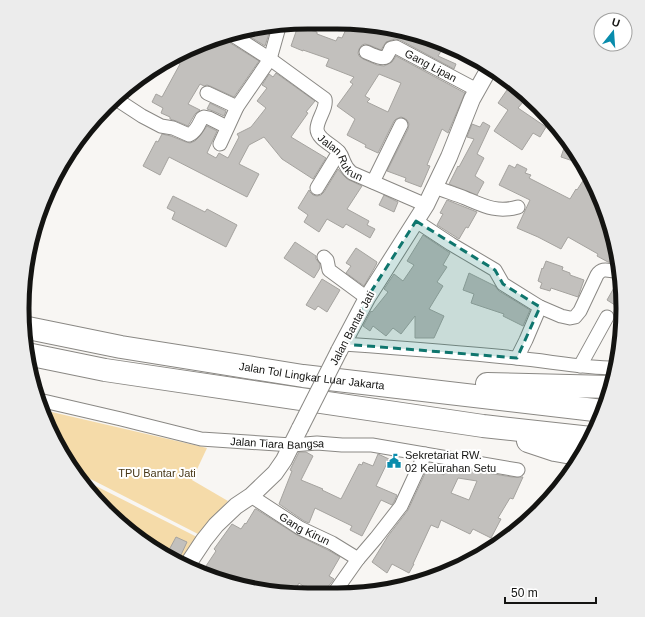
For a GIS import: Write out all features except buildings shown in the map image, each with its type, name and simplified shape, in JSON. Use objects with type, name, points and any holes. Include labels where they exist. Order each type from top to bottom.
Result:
[{"type":"highway","name":"Jalan Tol Lingkar Luar Jakarta","points":[[30,328],[122,347],[303,376],[597,410]]},
{"type":"highway","points":[[33,355],[105,370],[482,426],[584,437]]},
{"type":"highway","points":[[350,381],[604,387]]},
{"type":"highway","points":[[482,426],[555,450],[575,454]]},
{"type":"street","points":[[220,144],[237,107],[270,59],[278,31]]},
{"type":"street","points":[[238,38],[270,59]]},
{"type":"street","name":"Gang Lipan","points":[[366,52],[384,58],[393,46],[396,47],[477,90]]},
{"type":"street","name":"Jalan Rukun","points":[[270,59],[325,99],[326,103],[317,131],[320,136],[339,152],[345,166],[352,173],[426,206]]},
{"type":"street","name":"Jalan Bantar Jati","points":[[190,561],[216,525],[236,506],[252,496],[280,466],[367,298],[426,206],[449,157],[477,90],[487,73]]},
{"type":"street","points":[[207,93],[237,107]]},
{"type":"street","points":[[120,102],[161,126],[173,128],[189,135],[196,130],[204,117],[227,127]]},
{"type":"street","points":[[372,182],[401,125]]},
{"type":"street","points":[[317,188],[339,152]]},
{"type":"street","points":[[435,187],[485,207],[504,210],[518,208]]},
{"type":"street","points":[[416,221],[494,270],[503,284],[540,307],[561,316],[570,318],[575,317],[580,311],[598,273],[603,270],[614,271]]},
{"type":"street","points":[[324,256],[327,260],[329,270],[367,298]]},
{"type":"street","points":[[517,358],[540,307]]},
{"type":"street","points":[[580,366],[607,317]]},
{"type":"street","points":[[341,347],[517,358],[580,366],[610,368]]},
{"type":"street","name":"Jalan Tiara Bangsa","points":[[45,401],[121,418],[201,439],[292,445],[317,443],[372,445],[518,470]]},
{"type":"street","points":[[338,588],[358,559],[401,506],[425,454]]},
{"type":"street","name":"Gang Kirun","points":[[252,496],[300,528],[332,543],[358,559]]},
{"type":"highlighted area","points":[[416,221],[495,270],[503,284],[540,307],[517,358],[343,344],[367,298]]},
{"type":"green space","name":"TPU Bantar Jati","points":[[49,411],[207,448],[192,480],[228,501],[198,534],[85,476],[66,448]]},
{"type":"green space","points":[[90,483],[197,537],[185,559],[169,551],[124,519]]},
{"type":"place","name":"Sekretariat RW. 02 Kelurahan Setu","points":[[394,461]]}]
